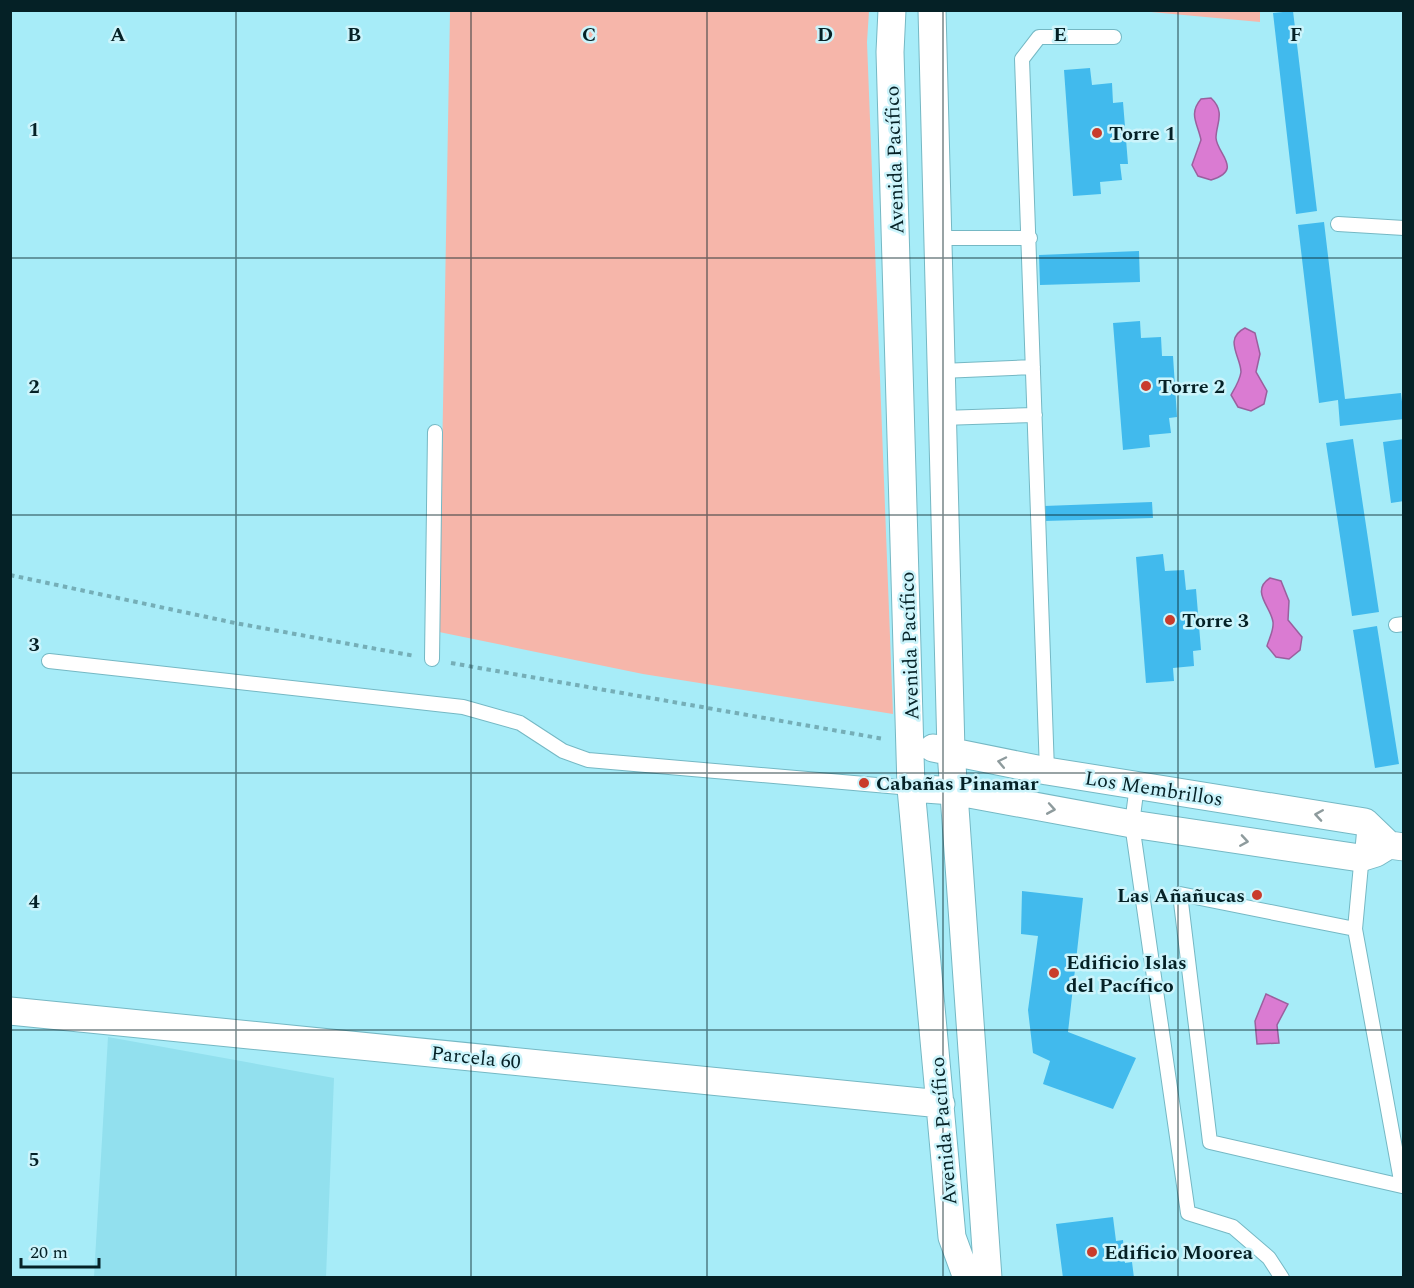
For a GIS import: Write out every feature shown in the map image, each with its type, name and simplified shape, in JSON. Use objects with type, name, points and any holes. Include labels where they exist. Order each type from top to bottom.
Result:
[{"type":"street","name":"Avenida Pacífico","points":[[892,10],[890,52],[912,744],[911,788],[952,1237],[967,1278]]},
{"type":"street","name":"Avenida Pacífico","points":[[932,10],[951,751],[988,1278]]},
{"type":"street","name":"Los Membrillos","points":[[912,744],[1047,771],[1365,822]]},
{"type":"street","name":"Los Membrillos","points":[[911,788],[953,791],[1132,824],[1360,858]]},
{"type":"street","points":[[1365,822],[1396,846]]},
{"type":"street","points":[[1360,858],[1396,846]]},
{"type":"street","name":"Parcela 60","points":[[10,1011],[941,1104]]},
{"type":"lane","points":[[1047,771],[1022,59],[1039,37],[1114,37]]},
{"type":"lane","points":[[1338,224],[1404,228]]},
{"type":"lane","points":[[938,238],[1030,238]]},
{"type":"lane","points":[[941,371],[1033,367]]},
{"type":"lane","points":[[942,418],[1035,415]]},
{"type":"lane","points":[[432,659],[435,432]]},
{"type":"lane","points":[[49,661],[463,707],[520,723],[563,751],[588,760],[911,788]]},
{"type":"lane","points":[[1137,785],[1132,824],[1188,1213],[1233,1227],[1269,1257],[1282,1278]]},
{"type":"lane","points":[[1356,929],[1180,894],[1210,1142],[1402,1186],[1356,929],[1360,858],[1365,822]]},
{"type":"path","points":[[10,575],[235,623],[912,744]]},
{"type":"shaded area","points":[[450,11],[869,11],[867,42],[893,714],[643,674],[439,632]]},
{"type":"shaded area","points":[[1139,11],[1260,11],[1260,22],[1151,12]]},
{"type":"shaded area","points":[[1211,98],[1218,108],[1216,138],[1227,167],[1221,176],[1211,180],[1198,176],[1192,165],[1201,140],[1194,114],[1195,109],[1201,99]]},
{"type":"shaded area","points":[[1245,328],[1255,333],[1260,354],[1256,372],[1267,391],[1264,404],[1251,411],[1238,407],[1231,395],[1241,372],[1234,343],[1235,337]]},
{"type":"shaded area","points":[[1270,578],[1281,581],[1289,601],[1288,620],[1302,637],[1300,650],[1289,659],[1276,657],[1267,646],[1273,622],[1263,599],[1262,588]]},
{"type":"shaded area","points":[[1266,994],[1288,1004],[1277,1025],[1279,1043],[1257,1044],[1255,1021]]},
{"type":"shaded area","points":[[108,1037],[334,1078],[326,1277],[94,1277]]},
{"type":"building","points":[[1293,11],[1317,211],[1296,214],[1273,13]]},
{"type":"building","name":"Torre 1","points":[[1090,68],[1092,85],[1112,83],[1113,103],[1123,102],[1128,164],[1120,164],[1122,180],[1100,182],[1101,194],[1073,196],[1064,70]]},
{"type":"building","points":[[1324,222],[1345,399],[1401,393],[1404,419],[1340,426],[1338,400],[1319,403],[1298,225]]},
{"type":"building","points":[[1139,251],[1140,282],[1040,285],[1039,255]]},
{"type":"building","name":"Torre 2","points":[[1140,321],[1141,338],[1161,337],[1162,356],[1173,356],[1177,417],[1169,418],[1171,433],[1149,435],[1150,447],[1123,450],[1113,323]]},
{"type":"building","points":[[1353,439],[1379,612],[1352,616],[1326,443]]},
{"type":"building","points":[[1404,439],[1404,501],[1391,503],[1383,442]]},
{"type":"building","points":[[1152,502],[1153,518],[1044,521],[1044,506]]},
{"type":"building","name":"Torre 3","points":[[1163,554],[1165,571],[1184,570],[1186,590],[1196,589],[1201,650],[1193,651],[1194,666],[1173,668],[1174,681],[1146,683],[1136,557]]},
{"type":"building","points":[[1377,626],[1399,764],[1375,768],[1353,630]]},
{"type":"building","name":"Edificio Islas del Pacífico","points":[[1022,891],[1083,898],[1068,1032],[1136,1058],[1113,1109],[1043,1084],[1050,1061],[1033,1053],[1028,1010],[1038,936],[1021,934]]},
{"type":"building","name":"Edificio Moorea","points":[[1113,1217],[1116,1241],[1123,1240],[1125,1263],[1132,1262],[1134,1278],[1063,1278],[1056,1224]]},
{"type":"place","name":"Torre 1","points":[[1097,133]]},
{"type":"place","name":"Torre 2","points":[[1146,386]]},
{"type":"place","name":"Torre 3","points":[[1170,620]]},
{"type":"place","name":"Cabañas Pinamar","points":[[864,783]]},
{"type":"place","name":"Las Añañucas","points":[[1257,895]]},
{"type":"place","name":"Edificio Islas del Pacífico","points":[[1054,973]]},
{"type":"place","name":"Edificio Moorea","points":[[1092,1252]]}]
